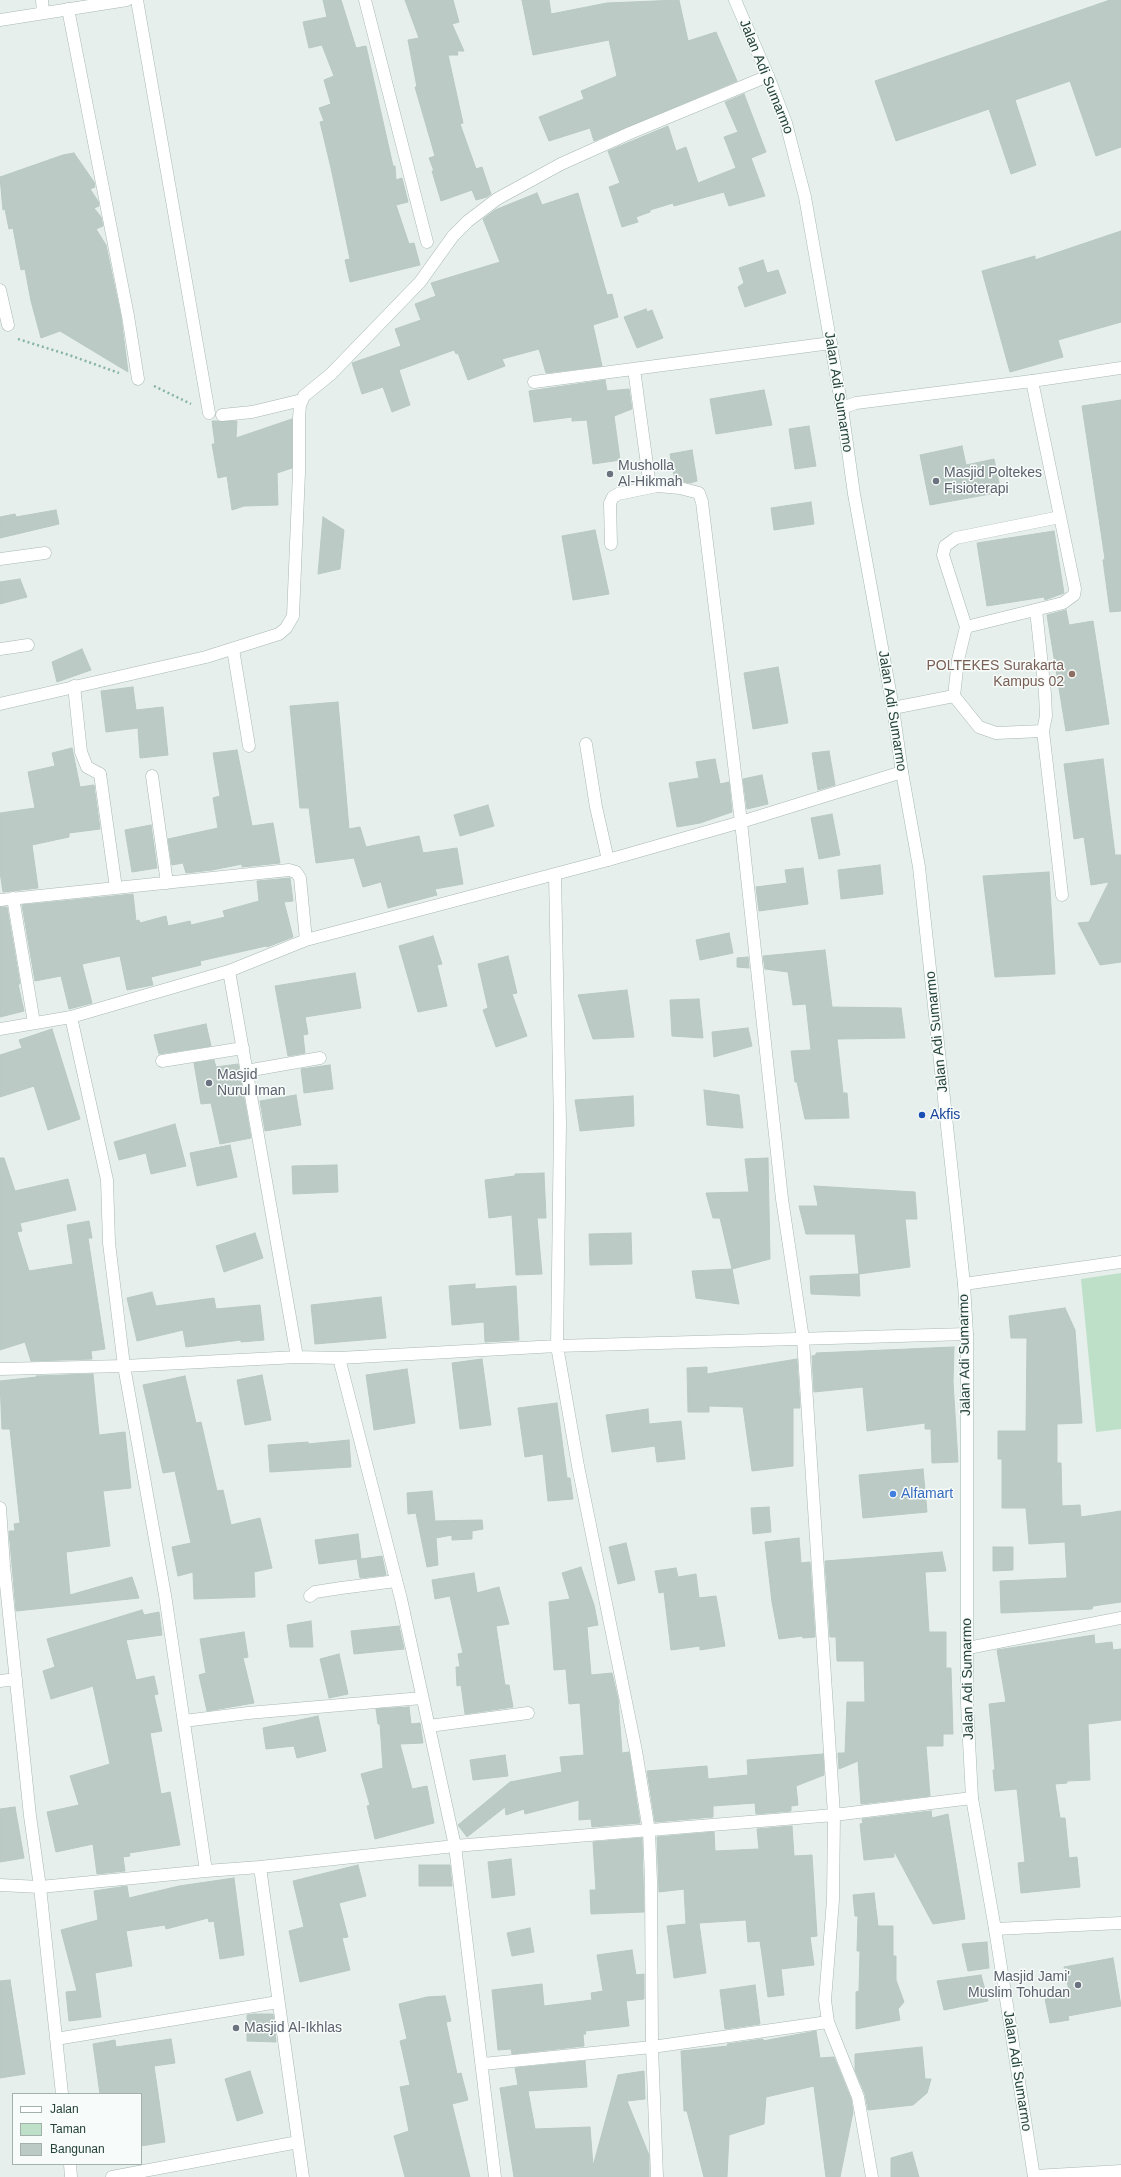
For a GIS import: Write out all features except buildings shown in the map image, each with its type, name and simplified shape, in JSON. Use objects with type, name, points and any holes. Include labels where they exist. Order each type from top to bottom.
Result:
[{"type":"street","points":[[42,0],[43,13]]},
{"type":"street","points":[[0,20],[128,0]]},
{"type":"street","points":[[137,0],[209,413]]},
{"type":"street","points":[[365,0],[427,242]]},
{"type":"street","name":"Jalan Adi Sumarmo","points":[[734,0],[768,76],[786,124],[798,166],[831,343],[854,494],[893,708],[902,772],[919,867],[964,1284],[967,1334],[967,1703],[972,1798],[995,1929],[1034,2177]]},
{"type":"street","points":[[68,10],[128,316],[138,379]]},
{"type":"street","points":[[222,416],[252,412],[302,400],[330,374],[420,282],[453,236],[468,221],[497,199],[554,168],[630,133],[768,76]]},
{"type":"street","points":[[0,290],[8,325]]},
{"type":"street","points":[[534,382],[831,343]]},
{"type":"street","points":[[842,408],[856,403],[1032,381],[1121,368]]},
{"type":"street","points":[[634,369],[650,487]]},
{"type":"street","points":[[966,627],[1036,610],[1069,600],[1074,595],[1075,589],[1032,381]]},
{"type":"street","points":[[0,704],[233,649],[279,634],[286,628],[292,616],[299,472],[299,418],[302,400]]},
{"type":"street","points":[[611,544],[609,516],[610,503],[613,497],[626,491],[657,486],[693,490],[699,493],[702,502],[741,822],[782,1199],[803,1339],[834,1815],[833,1900],[825,2000],[828,2022],[858,2097],[872,2177]]},
{"type":"street","points":[[1043,731],[996,733],[979,727],[954,696],[958,660],[966,627],[944,555],[945,546],[956,538],[1060,517]]},
{"type":"street","points":[[0,559],[45,553]]},
{"type":"street","points":[[1036,610],[1046,701],[1046,716],[1043,731],[1062,895]]},
{"type":"street","points":[[0,649],[28,645]]},
{"type":"street","points":[[233,649],[249,746]]},
{"type":"street","points":[[74,686],[81,752],[87,767],[100,774],[116,888]]},
{"type":"street","points":[[893,708],[909,703],[954,696]]},
{"type":"street","points":[[586,744],[596,807],[608,860]]},
{"type":"street","points":[[0,1029],[71,1017],[229,971],[306,940],[608,860],[741,822],[902,772]]},
{"type":"street","points":[[152,776],[166,883]]},
{"type":"street","points":[[0,900],[289,870],[296,872],[300,878],[306,940]]},
{"type":"street","points":[[555,874],[560,1124],[557,1346],[578,1466],[636,1751],[649,1831],[651,1881],[652,2047],[657,2177]]},
{"type":"street","points":[[13,898],[34,1023]]},
{"type":"street","points":[[229,971],[297,1357]]},
{"type":"street","points":[[71,1017],[107,1180],[108,1243],[124,1366],[165,1595],[206,1871]]},
{"type":"street","points":[[162,1061],[242,1048]]},
{"type":"street","points":[[246,1071],[320,1058]]},
{"type":"street","points":[[964,1284],[1121,1262]]},
{"type":"street","points":[[0,1369],[124,1366],[297,1357],[339,1358],[557,1346],[967,1334]]},
{"type":"street","points":[[339,1358],[396,1581],[455,1846],[483,2064],[495,2177]]},
{"type":"street","points":[[0,1508],[2,1567],[16,1679],[30,1816],[40,1887],[62,2093]]},
{"type":"street","points":[[310,1596],[315,1592],[396,1581]]},
{"type":"street","points":[[968,1648],[1121,1618]]},
{"type":"street","points":[[0,1681],[16,1679]]},
{"type":"street","points":[[184,1721],[248,1713],[422,1698]]},
{"type":"street","points":[[429,1726],[528,1712]]},
{"type":"street","points":[[0,1885],[40,1887],[260,1867],[455,1846],[834,1815],[972,1798]]},
{"type":"street","points":[[260,1867],[303,2177]]},
{"type":"street","points":[[995,1929],[1121,1923]]},
{"type":"street","points":[[56,2039],[278,2002]]},
{"type":"street","points":[[483,2064],[652,2047],[828,2022]]},
{"type":"street","points":[[112,2177],[298,2142]]},
{"type":"street","points":[[70,2165],[71,2177]]},
{"type":"street","points":[[1034,2177],[1121,2172]]},
{"type":"path","points":[[14,338],[138,379],[209,413]]},
{"type":"green space","points":[[1121,1273],[1121,1429],[1096,1432],[1081,1279]]},
{"type":"place","name":"Musholla Al-Hikmah","points":[[610,474]]},
{"type":"place","name":"Masjid Poltekes Fisioterapi","points":[[936,481]]},
{"type":"place","name":"POLTEKES Surakarta Kampus 02","points":[[1072,674]]},
{"type":"place","name":"Masjid Nurul Iman","points":[[209,1083]]},
{"type":"place","name":"Akfis","points":[[922,1115]]},
{"type":"place","name":"Alfamart","points":[[893,1494]]},
{"type":"place","name":"Masjid Jami' Muslim Tohudan","points":[[1078,1985]]},
{"type":"place","name":"Masjid Al-Ikhlas","points":[[236,2028]]}]
